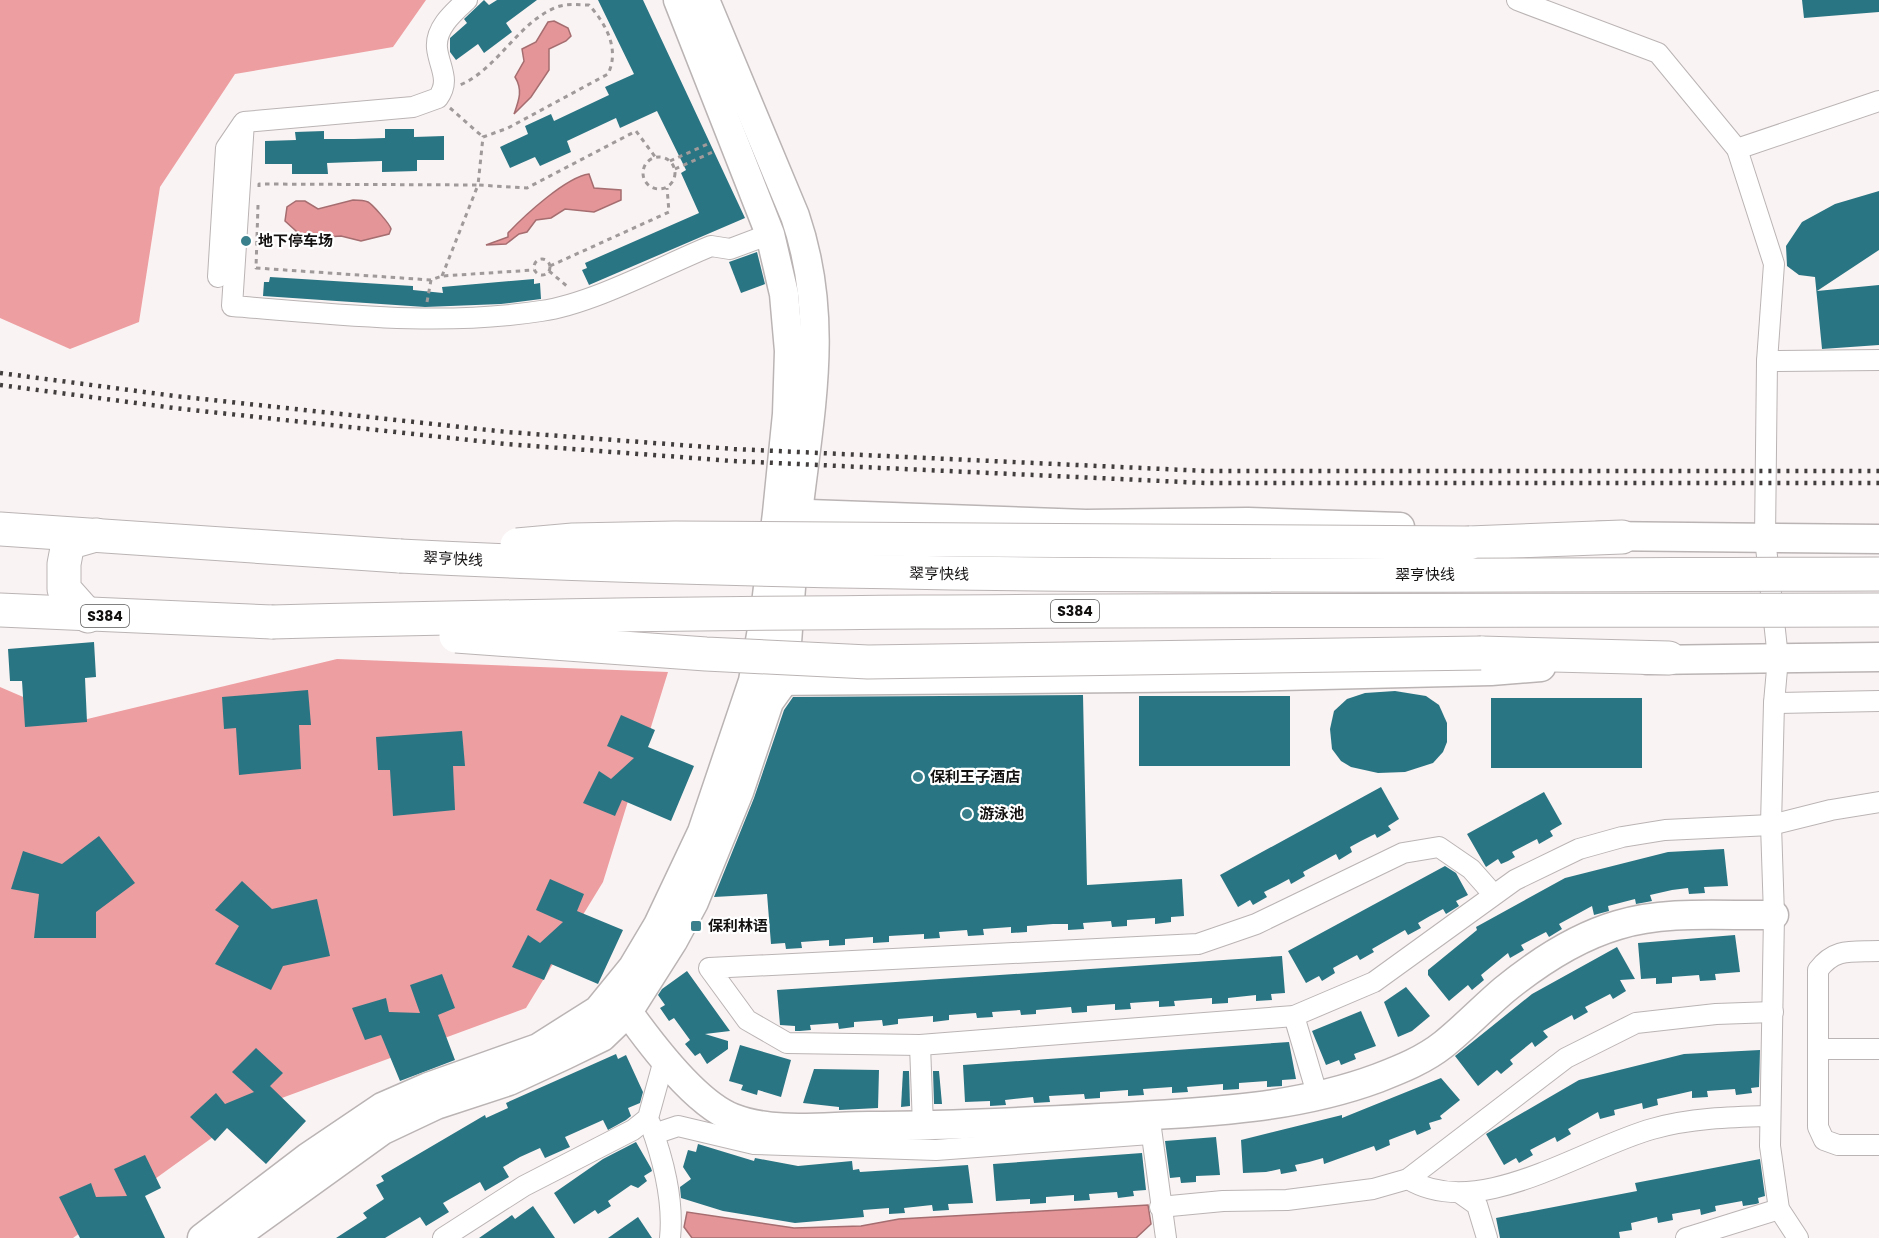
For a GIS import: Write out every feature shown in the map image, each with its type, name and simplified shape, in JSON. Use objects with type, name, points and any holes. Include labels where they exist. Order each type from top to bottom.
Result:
[{"type":"highway","name":"翠亨快线","points":[[0,529],[208,541],[400,556],[565,564],[971,575],[1879,574]]},
{"type":"highway","points":[[88,616],[64,589],[63,564],[68,543],[96,536]]},
{"type":"highway","points":[[400,556],[573,540],[675,538],[1469,543],[1622,537]]},
{"type":"highway","name":"S384","points":[[0,610],[88,616],[272,622],[589,614],[880,611],[1879,610]]},
{"type":"highway","points":[[272,622],[706,654],[868,662],[1481,653],[1669,658]]},
{"type":"street","points":[[244,122],[413,107],[442,89],[438,37],[453,14],[467,0]]},
{"type":"street","points":[[202,1238],[308,1157],[382,1107],[428,1087],[538,1048],[598,1010],[621,1002],[673,942],[694,902],[739,792],[769,702],[784,681],[789,351],[784,294],[770,234],[678,0]]},
{"type":"street","points":[[233,1238],[383,1130],[436,1105],[509,1081],[602,1037],[702,832],[753,681],[765,612],[787,513],[812,416],[816,335],[806,250],[705,0]]},
{"type":"street","points":[[1517,0],[1658,53],[1737,149],[1774,264],[1767,361],[1765,538],[1778,658],[1774,703],[1772,825],[1774,915],[1770,1146],[1779,1209],[1798,1238]]},
{"type":"street","points":[[1737,149],[1879,101]]},
{"type":"street","points":[[244,122],[232,306],[424,320],[542,311],[584,300],[711,246],[730,249],[770,234]]},
{"type":"street","points":[[218,277],[226,148],[244,122]]},
{"type":"street","points":[[1767,361],[1879,360]]},
{"type":"street","points":[[787,513],[1086,524],[1282,523],[1622,537],[1879,538]]},
{"type":"street","points":[[753,681],[1491,671],[1669,658],[1879,657]]},
{"type":"street","points":[[1774,703],[1879,701]]},
{"type":"street","points":[[1494,895],[1471,869],[1439,847],[1403,853],[1256,924],[1198,944],[709,968],[747,1020],[787,1043],[920,1045],[1294,1016],[1374,982],[1494,895],[1552,859],[1622,837],[1665,830],[1772,825],[1831,810],[1879,802]]},
{"type":"street","points":[[442,1238],[524,1186],[633,1130],[651,1126],[678,1126],[754,1144],[936,1150],[1150,1125],[1318,1097],[1411,1065],[1442,1046],[1503,990],[1593,934],[1621,924],[1649,920],[1774,915]]},
{"type":"street","points":[[1879,951],[1843,952],[1827,958],[1818,970],[1818,1128],[1824,1140],[1838,1145],[1879,1145]]},
{"type":"street","points":[[621,1002],[664,1060],[714,1106],[728,1116],[757,1126],[1150,1125]]},
{"type":"street","points":[[1160,1207],[1223,1201],[1287,1200],[1373,1189],[1408,1179],[1566,1058],[1636,1023],[1716,1014],[1773,1012]]},
{"type":"street","points":[[1294,1016],[1318,1097]]},
{"type":"street","points":[[920,1045],[923,1126]]},
{"type":"street","points":[[1818,1050],[1879,1049]]},
{"type":"street","points":[[664,1060],[651,1126],[663,1157],[671,1224],[670,1238]]},
{"type":"street","points":[[1408,1179],[1424,1188],[1460,1193],[1551,1170],[1606,1144],[1654,1128],[1722,1117],[1770,1116]]},
{"type":"street","points":[[1150,1125],[1166,1238]]},
{"type":"street","points":[[1460,1193],[1477,1205],[1487,1238]]},
{"type":"street","points":[[1686,1238],[1779,1209]]},
{"type":"path","points":[[442,276],[478,185],[483,137],[442,89],[461,85],[483,71],[533,22],[556,7],[571,4],[589,5],[600,17],[611,41],[614,62],[608,74],[508,128],[483,137]]},
{"type":"path","points":[[656,158],[636,131],[527,188],[478,185],[259,184],[256,268],[431,280],[442,276],[534,270],[543,275],[549,271],[550,266],[669,213],[667,188]]},
{"type":"path","points":[[670,161],[675,169],[674,182],[667,188],[656,190],[644,179],[646,163],[656,158],[670,161],[733,138]]},
{"type":"path","points":[[675,169],[733,138]]},
{"type":"path","points":[[534,270],[535,263],[540,260],[547,261],[550,266]]},
{"type":"shaded area","points":[[0,0],[426,0],[393,47],[235,74],[160,187],[139,322],[70,349],[0,318]]},
{"type":"shaded area","points":[[554,21],[568,28],[571,36],[549,49],[549,70],[531,97],[514,114],[520,91],[515,77],[524,61],[522,49],[536,42],[548,22]]},
{"type":"shaded area","points":[[589,174],[594,188],[621,190],[621,200],[594,212],[565,209],[551,218],[536,220],[527,232],[519,234],[506,244],[486,245],[508,237],[508,233],[546,198],[569,182]]},
{"type":"shaded area","points":[[353,200],[366,201],[373,206],[390,226],[389,234],[361,241],[341,236],[300,239],[296,231],[285,221],[287,207],[296,201],[305,201],[318,209]]},
{"type":"shaded area","points":[[337,659],[668,672],[603,882],[526,1008],[252,1109],[73,1238],[0,1238],[0,687],[79,721]]},
{"type":"shaded area","points":[[1148,1205],[1151,1224],[1136,1238],[692,1238],[684,1227],[687,1212],[794,1228],[861,1226],[899,1219]]},
{"type":"building","points":[[484,0],[489,5],[497,0],[537,0],[506,23],[512,32],[484,53],[478,44],[456,60],[450,52],[450,38],[467,23],[464,19]]},
{"type":"building","points":[[598,0],[643,0],[745,218],[589,285],[582,270],[587,268],[585,263],[699,213],[681,173],[686,170],[657,111],[620,128],[616,118],[567,141],[571,152],[540,166],[535,157],[510,168],[500,147],[528,134],[525,126],[551,114],[554,121],[609,95],[605,87],[634,74]]},
{"type":"building","points":[[1802,0],[1879,0],[1879,12],[1804,18]]},
{"type":"building","points":[[385,129],[414,129],[414,137],[444,136],[444,160],[417,160],[417,171],[382,172],[382,161],[327,163],[328,174],[292,174],[292,164],[265,164],[265,141],[296,140],[295,132],[324,131],[324,139],[385,138]]},
{"type":"building","points":[[1879,191],[1879,250],[1817,291],[1879,285],[1879,345],[1822,349],[1815,277],[1799,275],[1787,266],[1786,246],[1802,222],[1835,204]]},
{"type":"building","points":[[757,252],[765,284],[741,293],[729,262]]},
{"type":"building","points":[[270,277],[413,286],[413,290],[443,293],[442,287],[534,279],[534,284],[540,283],[541,299],[501,304],[425,307],[263,296],[264,282],[269,282]]},
{"type":"building","points":[[94,642],[96,677],[85,678],[87,722],[25,727],[22,681],[10,681],[8,649]]},
{"type":"building","points":[[308,690],[311,725],[299,725],[301,769],[239,775],[236,728],[224,729],[222,697]]},
{"type":"building","points":[[1395,691],[1426,696],[1439,705],[1447,723],[1447,742],[1443,752],[1433,763],[1405,772],[1378,773],[1351,767],[1341,761],[1332,749],[1330,729],[1334,711],[1347,699],[1365,693]]},
{"type":"building","name":"保利王子酒店","points":[[1083,695],[1087,885],[1182,879],[1184,916],[1171,917],[1171,922],[1155,924],[1155,918],[1127,920],[1127,926],[1112,927],[1111,921],[1083,923],[1084,929],[1068,930],[1068,924],[1053,924],[1027,926],[1027,932],[1011,933],[1011,927],[983,929],[984,935],[968,936],[967,930],[939,932],[940,938],[924,939],[924,934],[889,936],[889,942],[873,943],[873,937],[845,939],[845,945],[829,946],[829,940],[801,942],[802,948],[786,949],[785,943],[771,944],[767,894],[714,897],[754,798],[784,710],[793,697]]},
{"type":"building","points":[[1139,696],[1290,696],[1290,766],[1139,766]]},
{"type":"building","points":[[1491,698],[1642,698],[1642,768],[1491,768]]},
{"type":"building","points":[[621,715],[655,730],[648,747],[694,766],[671,821],[622,800],[615,816],[583,803],[599,771],[611,779],[634,758],[607,746]]},
{"type":"building","points":[[462,731],[465,766],[453,766],[455,810],[393,816],[390,770],[378,770],[376,737]]},
{"type":"building","points":[[1381,787],[1399,819],[1388,826],[1391,830],[1377,838],[1375,834],[1350,847],[1352,852],[1339,860],[1336,854],[1303,872],[1305,876],[1291,884],[1289,879],[1264,892],[1267,897],[1253,905],[1250,900],[1238,907],[1220,875]]},
{"type":"building","points":[[1544,792],[1562,824],[1550,831],[1553,836],[1539,844],[1537,839],[1512,852],[1515,857],[1508,861],[1501,864],[1498,859],[1486,867],[1467,834]]},
{"type":"building","points":[[99,836],[135,883],[96,912],[96,938],[34,938],[39,894],[11,889],[23,851],[62,864]]},
{"type":"building","points":[[1724,849],[1728,886],[1704,887],[1705,893],[1689,894],[1688,888],[1672,890],[1650,895],[1652,901],[1636,904],[1635,899],[1608,906],[1609,911],[1594,915],[1592,906],[1559,924],[1562,929],[1549,937],[1546,932],[1521,945],[1524,950],[1510,958],[1508,953],[1481,975],[1484,980],[1472,990],[1468,985],[1449,1001],[1428,975],[1428,970],[1477,930],[1476,927],[1565,878],[1668,852]]},
{"type":"building","points":[[1445,866],[1456,873],[1468,895],[1456,901],[1459,906],[1446,914],[1443,909],[1430,916],[1418,923],[1421,928],[1408,935],[1405,930],[1372,949],[1374,952],[1360,960],[1357,955],[1333,968],[1335,973],[1322,981],[1319,976],[1306,983],[1288,951]]},
{"type":"building","points":[[550,879],[584,894],[577,911],[623,930],[598,984],[551,964],[544,980],[512,967],[528,935],[540,943],[563,922],[536,910]]},
{"type":"building","points":[[242,881],[272,909],[317,899],[330,956],[283,966],[271,990],[215,964],[239,926],[215,910]]},
{"type":"building","points":[[1735,935],[1740,972],[1715,974],[1716,980],[1700,981],[1699,975],[1672,977],[1672,983],[1656,984],[1656,978],[1641,979],[1638,943]]},
{"type":"building","points":[[1617,947],[1635,979],[1620,980],[1626,991],[1613,999],[1610,994],[1585,1007],[1588,1012],[1574,1020],[1572,1015],[1543,1031],[1548,1037],[1535,1047],[1532,1042],[1510,1060],[1513,1064],[1501,1074],[1497,1070],[1478,1086],[1455,1056],[1532,994]]},
{"type":"building","points":[[1282,956],[1285,993],[1271,994],[1272,1000],[1256,1001],[1256,995],[1228,998],[1228,1003],[1212,1004],[1212,998],[1174,1001],[1175,1006],[1159,1007],[1159,1001],[1130,1003],[1131,1009],[1115,1010],[1115,1004],[1087,1006],[1087,1012],[1072,1013],[1071,1007],[1036,1010],[1036,1014],[1021,1015],[1020,1010],[992,1012],[993,1017],[977,1018],[976,1013],[949,1015],[949,1020],[933,1022],[933,1016],[898,1019],[898,1024],[883,1026],[882,1020],[854,1022],[854,1027],[839,1029],[838,1023],[810,1025],[811,1030],[800,1031],[795,1031],[795,1026],[780,1025],[777,990]]},
{"type":"building","points":[[687,971],[730,1031],[705,1034],[728,1041],[728,1049],[707,1064],[700,1053],[695,1056],[685,1044],[690,1040],[674,1018],[669,1021],[660,1008],[665,1005],[658,995],[662,989]]},
{"type":"building","points":[[442,974],[455,1008],[438,1015],[455,1060],[400,1081],[381,1035],[365,1040],[352,1008],[386,998],[389,1012],[420,1013],[410,985]]},
{"type":"building","points":[[1406,987],[1430,1016],[1412,1031],[1398,1037],[1384,1002]]},
{"type":"building","points":[[1361,1011],[1376,1046],[1354,1054],[1356,1059],[1341,1065],[1339,1060],[1326,1065],[1312,1031]]},
{"type":"building","points":[[1289,1042],[1296,1079],[1282,1080],[1282,1086],[1267,1087],[1267,1081],[1239,1083],[1239,1089],[1223,1090],[1223,1084],[1187,1087],[1188,1092],[1172,1093],[1172,1087],[1143,1089],[1144,1095],[1128,1096],[1128,1090],[1100,1092],[1100,1098],[1085,1099],[1084,1094],[1049,1096],[1050,1102],[1034,1103],[1033,1097],[1005,1100],[1006,1105],[990,1106],[990,1101],[965,1102],[963,1065]]},
{"type":"building","points":[[740,1045],[791,1060],[781,1097],[758,1090],[757,1095],[741,1090],[743,1085],[729,1081]]},
{"type":"building","points":[[256,1048],[283,1073],[270,1086],[306,1121],[266,1164],[227,1128],[215,1141],[190,1117],[216,1093],[225,1104],[254,1092],[232,1072]]},
{"type":"building","points":[[1760,1050],[1759,1087],[1751,1088],[1752,1093],[1736,1095],[1735,1089],[1707,1091],[1708,1097],[1692,1098],[1692,1091],[1657,1099],[1658,1105],[1643,1109],[1642,1103],[1614,1110],[1615,1115],[1600,1119],[1598,1112],[1568,1129],[1571,1134],[1557,1142],[1555,1137],[1530,1150],[1533,1155],[1519,1163],[1516,1158],[1504,1165],[1486,1134],[1579,1080],[1684,1054]]},
{"type":"building","points":[[616,1054],[618,1059],[626,1055],[643,1092],[640,1103],[628,1108],[631,1116],[626,1120],[608,1130],[603,1120],[565,1137],[570,1147],[545,1158],[540,1148],[520,1157],[503,1167],[509,1177],[485,1191],[480,1182],[443,1203],[449,1212],[426,1226],[420,1217],[385,1238],[336,1238],[367,1218],[363,1213],[384,1199],[376,1185],[384,1181],[381,1176],[485,1115],[486,1118],[508,1108],[506,1103]]},
{"type":"building","points":[[814,1069],[879,1070],[878,1108],[839,1110],[839,1107],[803,1103]]},
{"type":"building","points":[[903,1071],[909,1071],[910,1106],[901,1107]]},
{"type":"building","points":[[933,1071],[939,1071],[942,1104],[934,1104]]},
{"type":"building","points":[[1441,1078],[1460,1100],[1440,1116],[1442,1119],[1429,1123],[1431,1129],[1417,1135],[1415,1130],[1389,1140],[1390,1145],[1376,1151],[1374,1146],[1324,1164],[1323,1158],[1295,1165],[1297,1171],[1281,1174],[1280,1169],[1243,1173],[1241,1140],[1342,1115],[1342,1118]]},
{"type":"building","points":[[1216,1137],[1220,1175],[1196,1176],[1196,1182],[1181,1183],[1180,1177],[1170,1178],[1165,1141]]},
{"type":"building","points":[[636,1142],[652,1171],[644,1176],[647,1181],[638,1188],[631,1185],[608,1201],[611,1206],[598,1214],[595,1210],[574,1224],[554,1193],[603,1159]]},
{"type":"building","points":[[698,1144],[754,1161],[755,1158],[798,1166],[852,1161],[853,1170],[859,1169],[860,1172],[968,1165],[973,1203],[948,1204],[949,1210],[933,1211],[932,1205],[904,1208],[905,1213],[889,1214],[889,1208],[863,1210],[864,1217],[795,1223],[723,1211],[681,1198],[680,1187],[691,1179],[683,1167],[688,1150],[696,1152]]},
{"type":"building","points":[[1142,1153],[1146,1190],[1133,1191],[1134,1196],[1118,1198],[1117,1192],[1089,1194],[1090,1200],[1074,1201],[1074,1195],[1046,1197],[1046,1203],[1030,1204],[1030,1199],[996,1201],[993,1164]]},
{"type":"building","points":[[145,1155],[161,1188],[145,1196],[165,1238],[80,1238],[59,1197],[91,1183],[96,1197],[127,1196],[114,1169]]},
{"type":"building","points":[[1760,1159],[1765,1196],[1758,1198],[1759,1203],[1756,1204],[1743,1206],[1742,1201],[1715,1206],[1716,1211],[1701,1215],[1700,1209],[1672,1214],[1673,1220],[1658,1223],[1657,1217],[1631,1223],[1632,1230],[1619,1232],[1620,1238],[1500,1238],[1496,1218],[1637,1191],[1635,1183]]},
{"type":"building","points":[[533,1206],[555,1238],[479,1238],[512,1215],[515,1219]]},
{"type":"building","points":[[638,1217],[652,1238],[608,1238]]},
{"type":"railway","points":[[0,373],[175,396],[507,432],[734,449],[1206,471],[1879,471]]},
{"type":"railway","points":[[0,385],[174,408],[506,444],[733,461],[1205,483],[1879,483]]},
{"type":"place","name":"地下停车场","points":[[246,241]]},
{"type":"place","name":"保利王子酒店","points":[[918,777]]},
{"type":"place","name":"游泳池","points":[[967,814]]},
{"type":"place","name":"保利林语","points":[[696,926]]}]
